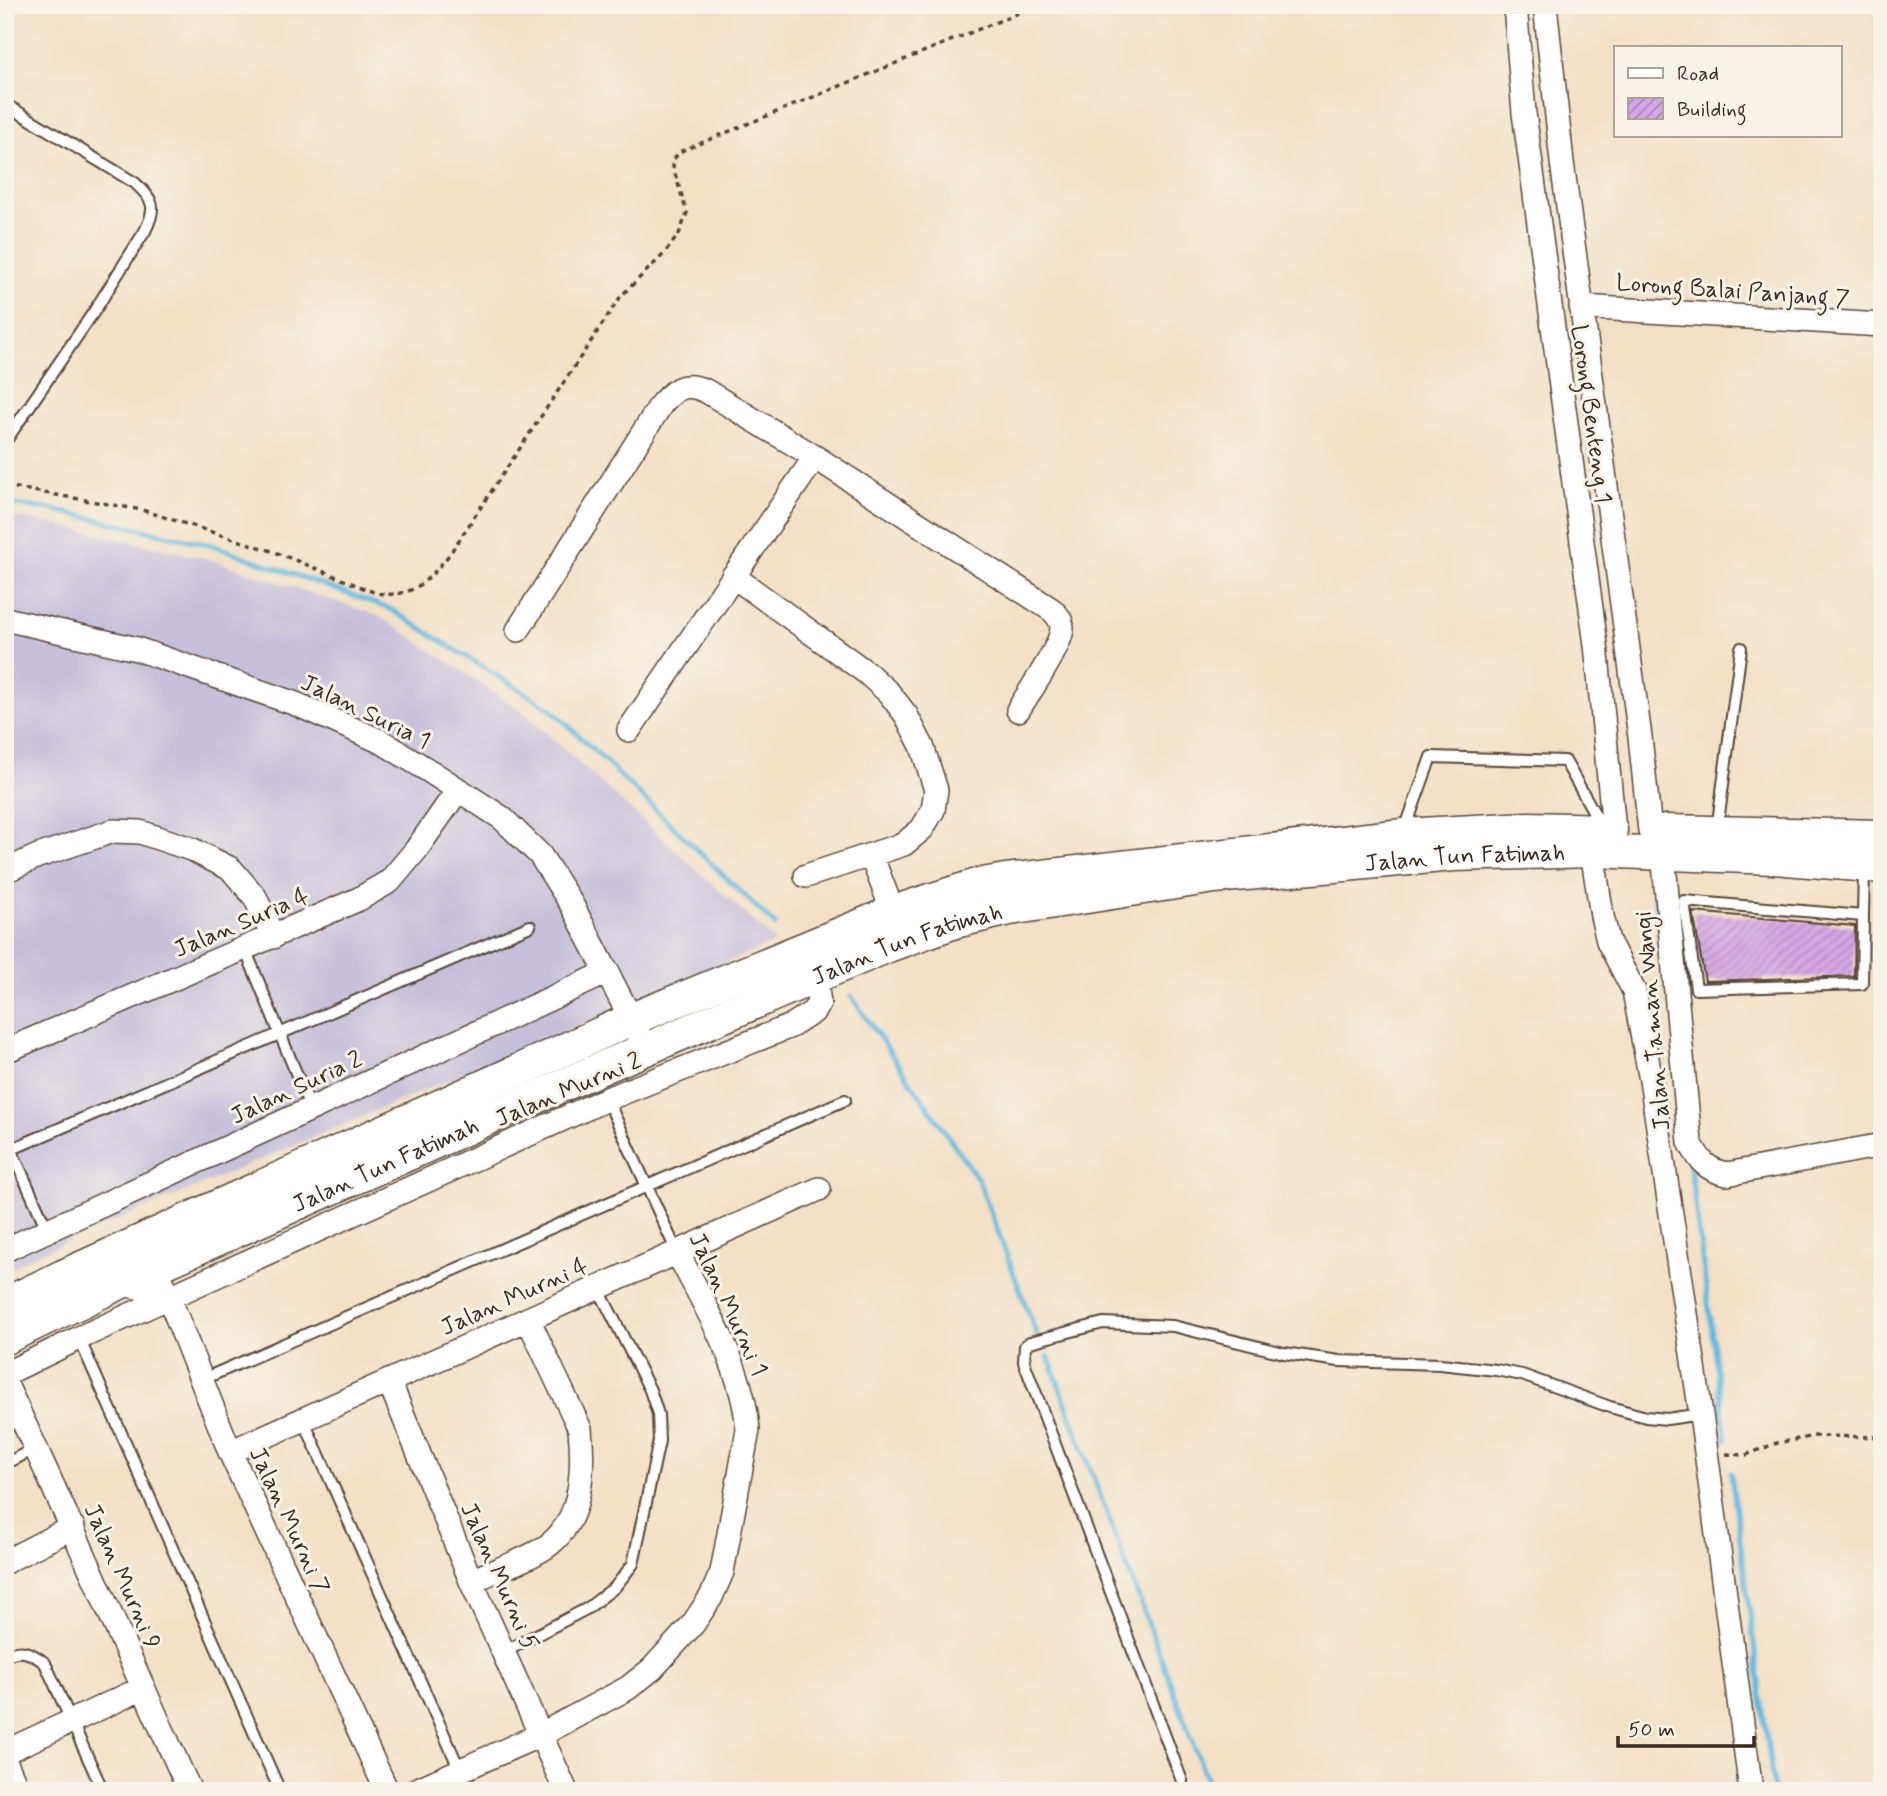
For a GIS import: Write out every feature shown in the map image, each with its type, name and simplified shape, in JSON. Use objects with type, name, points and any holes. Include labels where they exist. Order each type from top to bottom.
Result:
[{"type":"main road","name":"Jalan Tun Fatimah","points":[[5,1338],[126,1280],[151,1253],[632,1019],[892,912],[977,885],[1403,835],[1528,828],[1774,858],[1873,867]]},
{"type":"main road","name":"Jalan Tun Fatimah","points":[[1657,842],[1717,832],[1882,836]]},
{"type":"main road","name":"Jalan Tun Fatimah","points":[[5,1304],[151,1253],[925,932],[1010,909],[1214,877],[1453,855],[1603,837]]},
{"type":"main road","points":[[126,1280],[149,1285],[168,1298]]},
{"type":"street","name":"Lorong Benteng 1","points":[[1515,5],[1524,113],[1596,645],[1603,837],[1601,916],[1608,941],[1634,991],[1648,1067],[1701,1414],[1751,1791]]},
{"type":"street","name":"Jalan Taman Wangi","points":[[1545,5],[1581,307],[1657,842],[1689,1142],[1698,1159],[1712,1171],[1727,1174],[1882,1145]]},
{"type":"street","name":"Lorong Balai Panjang 7","points":[[1581,307],[1882,325]]},
{"type":"street","points":[[518,630],[662,403],[682,387],[694,386],[815,457],[1052,610],[1060,619],[1062,630],[1058,643],[1018,710]]},
{"type":"street","points":[[629,730],[815,457]]},
{"type":"street","points":[[733,576],[867,673],[889,693],[906,715],[922,746],[936,790],[933,810],[922,829],[904,844],[806,876]]},
{"type":"street","name":"Jalan Suria 1","points":[[5,619],[137,649],[296,704],[382,742],[502,818],[540,855],[572,905],[632,1019],[645,1050]]},
{"type":"street","name":"Jalan Suria 4","points":[[5,1051],[359,899],[390,881],[416,850],[458,790]]},
{"type":"street","points":[[5,871],[38,856],[113,831],[140,832],[191,849],[231,869],[255,897],[273,937]]},
{"type":"street","points":[[871,855],[892,912]]},
{"type":"street","name":"Jalan Suria 2","points":[[5,1250],[608,972]]},
{"type":"street","name":"Jalan Murni 2","points":[[5,1374],[607,1098],[804,1020],[819,1003],[815,976]]},
{"type":"street","name":"Jalan Murni 4","points":[[230,1452],[819,1189]]},
{"type":"street","name":"Jalan Murni 1","points":[[414,1791],[542,1734],[628,1688],[652,1669],[693,1625],[711,1597],[722,1572],[748,1430],[747,1411],[716,1326],[677,1252]]},
{"type":"street","name":"Jalan Murni 7","points":[[151,1253],[230,1452],[387,1791]]},
{"type":"street","points":[[471,1581],[549,1545],[570,1520],[579,1495],[582,1448],[580,1429],[528,1319]]},
{"type":"street","name":"Jalan Murni 5","points":[[389,1381],[471,1581],[566,1791]]},
{"type":"street","name":"Jalan Murni 9","points":[[5,1383],[74,1527],[190,1791]]},
{"type":"street","points":[[5,1562],[74,1527]]},
{"type":"street","points":[[5,1752],[143,1688]]},
{"type":"street","points":[[5,1761],[18,1791]]},
{"type":"lane","points":[[5,104],[135,183],[147,194],[153,206],[152,218],[96,310],[5,442]]},
{"type":"lane","points":[[1717,832],[1741,648]]},
{"type":"lane","points":[[1403,835],[1431,757],[1565,761],[1603,837]]},
{"type":"lane","points":[[1863,916],[1684,901],[1696,989],[1862,984],[1863,916],[1873,867]]},
{"type":"lane","points":[[8,1150],[530,926]]},
{"type":"lane","points":[[245,949],[311,1109]]},
{"type":"lane","name":"Jalan Murni 1","points":[[607,1098],[677,1252]]},
{"type":"lane","points":[[201,1380],[845,1100]]},
{"type":"lane","points":[[5,1136],[8,1150],[47,1229]]},
{"type":"lane","points":[[504,1652],[588,1608],[615,1587],[632,1564],[659,1441],[657,1414],[650,1390],[598,1287]]},
{"type":"lane","points":[[1182,1781],[1024,1362],[1025,1346],[1030,1342],[1103,1323],[1173,1326],[1284,1353],[1339,1361],[1440,1364],[1496,1370],[1534,1379],[1610,1407],[1646,1416],[1667,1419],[1701,1414]]},
{"type":"lane","points":[[79,1338],[280,1791]]},
{"type":"lane","points":[[303,1419],[460,1770]]},
{"type":"lane","points":[[5,1464],[36,1447]]},
{"type":"lane","points":[[5,1656],[13,1651],[31,1652],[46,1663],[103,1791]]},
{"type":"path","points":[[5,486],[142,510],[275,552],[376,593],[389,595],[412,591],[424,583],[449,555],[621,296],[664,254],[679,234],[687,213],[673,167],[674,159],[680,152],[1038,5]]},
{"type":"path","points":[[1706,1452],[1745,1455],[1777,1443],[1815,1436],[1882,1437]]},
{"type":"shaded area","points":[[5,516],[30,519],[212,560],[379,616],[522,711],[776,942],[39,1253],[5,1271]]},
{"type":"building","points":[[1693,912],[1855,926],[1854,976],[1705,981]]},
{"type":"waterway","points":[[5,504],[50,509],[212,545],[390,609],[551,709],[775,925]]},
{"type":"waterway","points":[[1652,874],[1659,927]]},
{"type":"waterway","points":[[851,996],[978,1179],[1037,1335]]},
{"type":"waterway","points":[[1689,1158],[1726,1440]]},
{"type":"waterway","points":[[1048,1356],[1211,1791]]},
{"type":"waterway","points":[[1731,1473],[1774,1791]]}]
